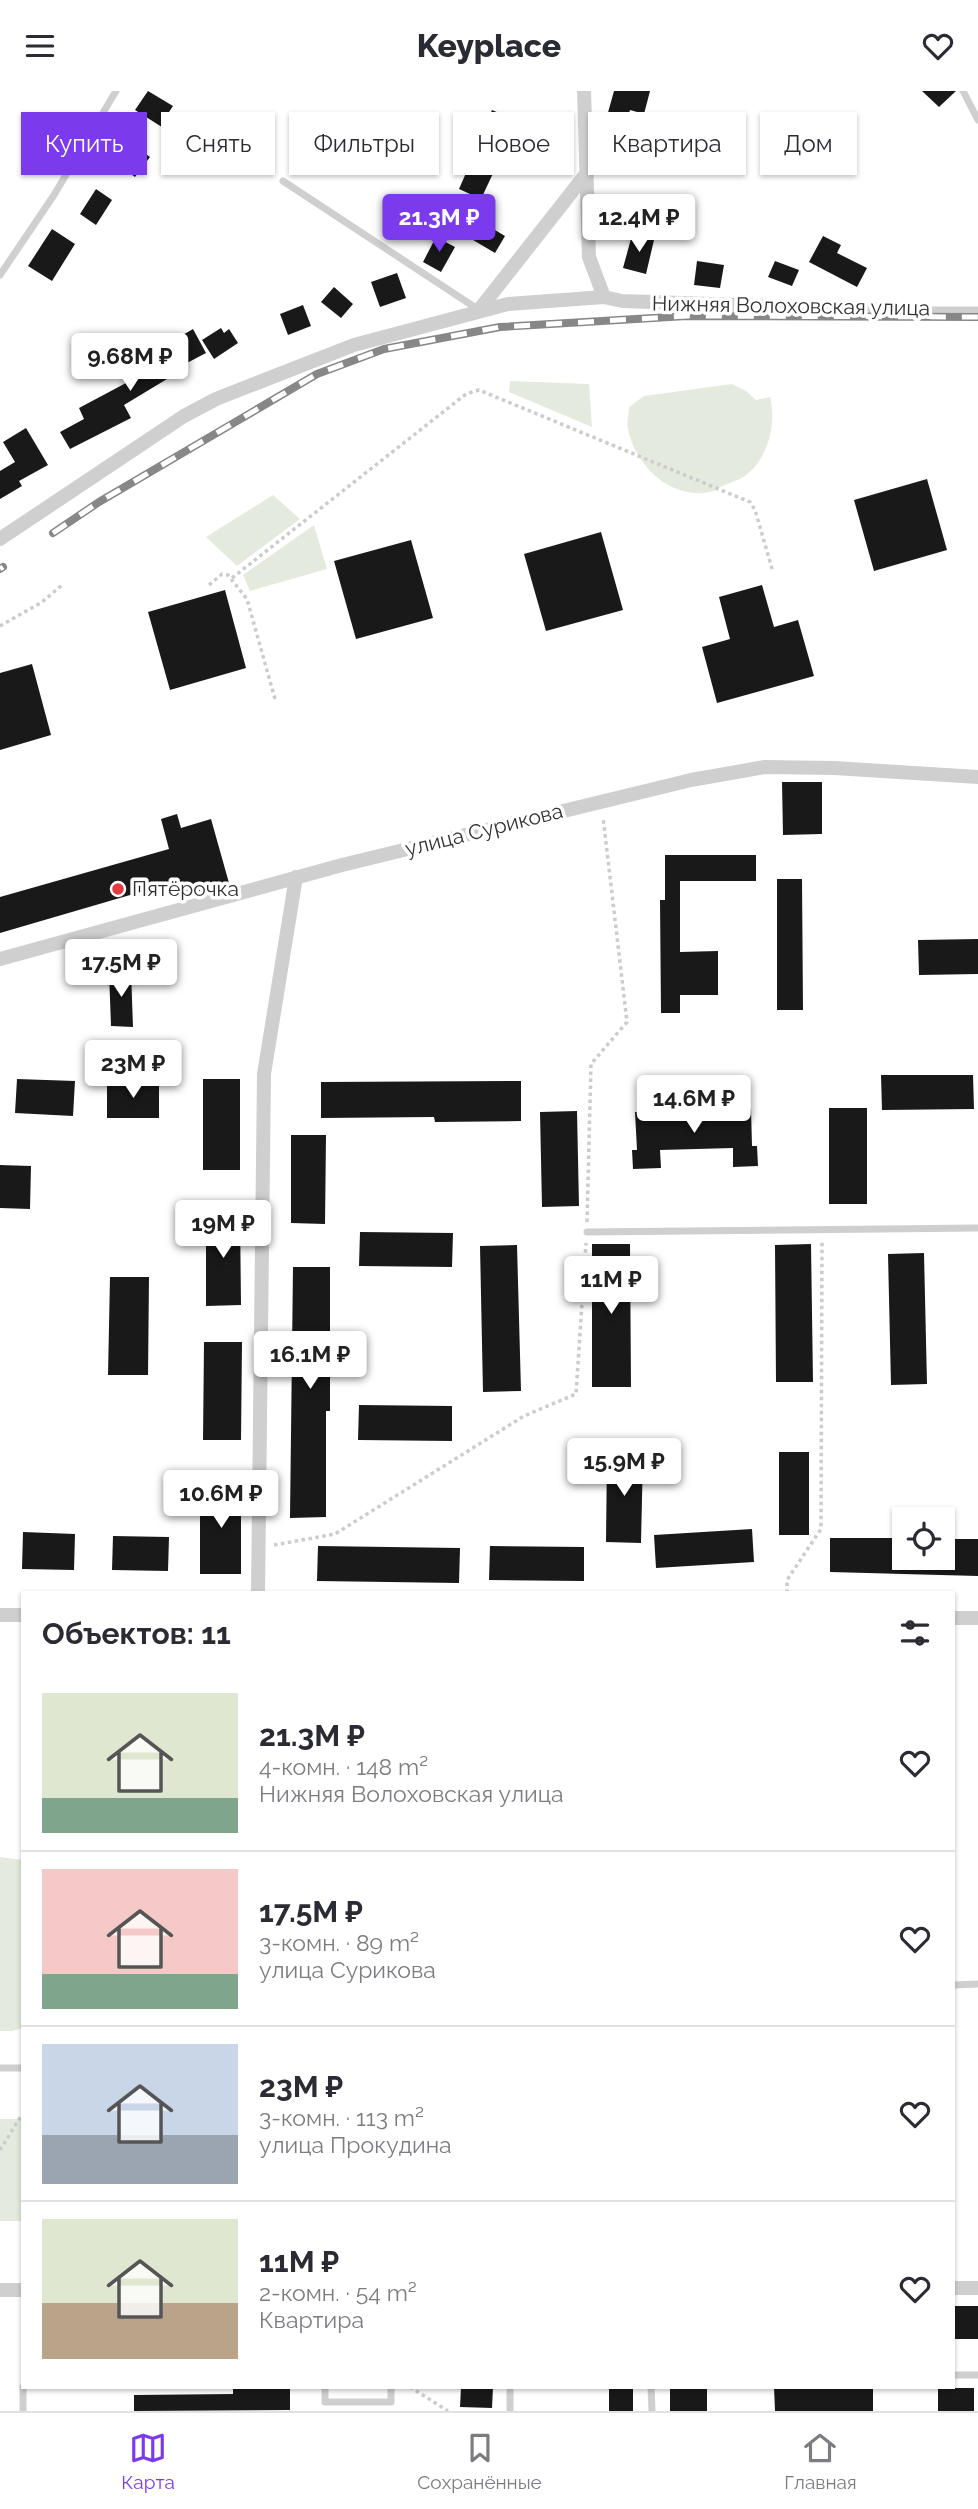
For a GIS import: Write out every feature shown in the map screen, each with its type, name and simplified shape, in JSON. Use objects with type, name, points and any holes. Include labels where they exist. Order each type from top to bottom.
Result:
[{"type":"street","points":[[584,91],[589,257],[604,297]]},
{"type":"street","points":[[479,310],[586,174]]},
{"type":"street","name":"Нижняя Волоховская улица","points":[[0,539],[108,468],[160,430],[200,407],[354,345],[479,310],[524,302],[604,297],[622,301],[886,310]]},
{"type":"street","name":"улица Сурикова","points":[[0,959],[296,877],[691,780],[765,768],[834,768],[978,777]]},
{"type":"street","points":[[258,1591],[264,1074],[296,877]]},
{"type":"street","points":[[0,1615],[21,1615]]},
{"type":"street","points":[[955,1618],[978,1618]]},
{"type":"street","points":[[955,2288],[978,2288]]},
{"type":"street","points":[[0,2290],[21,2290]]},
{"type":"lane","points":[[0,275],[42,214],[116,91]]},
{"type":"lane","points":[[963,91],[978,120]]},
{"type":"lane","points":[[283,181],[479,310]]},
{"type":"lane","name":"Нижняя Волоховская улица","points":[[886,310],[978,310]]},
{"type":"lane","points":[[587,1232],[978,1227]]},
{"type":"lane","points":[[955,1985],[978,1984]]},
{"type":"lane","points":[[0,2068],[21,2068]]},
{"type":"lane","points":[[955,2375],[978,2375]]},
{"type":"lane","points":[[23,2389],[23,2411]]},
{"type":"lane","points":[[325,2389],[325,2402],[391,2402],[391,2389]]},
{"type":"lane","points":[[510,2389],[510,2411]]},
{"type":"lane","points":[[651,2389],[652,2411]]},
{"type":"path","points":[[232,578],[466,394],[479,390],[750,502],[755,510],[773,572]]},
{"type":"path","points":[[209,585],[222,574],[232,578],[247,599],[275,699]]},
{"type":"path","points":[[0,626],[42,603],[62,585]]},
{"type":"path","points":[[259,1548],[335,1534],[523,1416],[576,1394],[587,1232],[591,1064],[627,1022],[601,801]]},
{"type":"path","points":[[787,1591],[787,1580],[821,1529],[822,1229]]},
{"type":"path","points":[[0,2150],[21,2116]]},
{"type":"path","points":[[413,2389],[447,2411]]},
{"type":"path","points":[[437,2404],[437,2411]]},
{"type":"shaded area","points":[[510,381],[589,384],[592,427],[509,392]]},
{"type":"shaded area","points":[[732,384],[756,400],[770,397],[771,429],[760,460],[743,477],[710,492],[681,491],[668,485],[646,467],[638,455],[627,427],[629,407],[644,396]]},
{"type":"shaded area","points":[[273,495],[300,519],[237,566],[206,537]]},
{"type":"shaded area","points":[[314,525],[327,569],[250,591],[243,575]]},
{"type":"shaded area","points":[[0,1857],[21,1860],[21,2029],[0,2031]]},
{"type":"shaded area","points":[[0,2119],[21,2119],[21,2221],[0,2221]]},
{"type":"building","points":[[148,91],[173,106],[169,112],[161,112],[161,126],[147,118],[147,112],[135,110]]},
{"type":"building","points":[[614,91],[650,91],[645,112],[608,112]]},
{"type":"building","points":[[922,91],[956,91],[939,107]]},
{"type":"building","points":[[465,175],[492,175],[481,199],[459,189]]},
{"type":"building","points":[[96,189],[112,200],[96,225],[80,214]]},
{"type":"building","points":[[478,220],[505,236],[495,253],[468,237]]},
{"type":"building","points":[[52,229],[75,244],[52,281],[28,266]]},
{"type":"building","points":[[632,235],[654,240],[646,274],[623,268]]},
{"type":"building","points":[[823,236],[841,245],[837,253],[867,268],[857,287],[809,262]]},
{"type":"building","points":[[436,237],[455,247],[441,272],[423,262]]},
{"type":"building","points":[[697,261],[724,265],[720,288],[694,285]]},
{"type":"building","points":[[775,261],[799,270],[792,286],[768,277]]},
{"type":"building","points":[[397,273],[406,298],[380,307],[371,282]]},
{"type":"building","points":[[334,287],[353,304],[341,318],[321,302]]},
{"type":"building","points":[[303,305],[311,326],[288,335],[280,314]]},
{"type":"building","points":[[221,328],[224,333],[229,329],[238,343],[214,359],[202,340]]},
{"type":"building","points":[[193,329],[206,353],[164,375],[167,379],[124,405],[131,418],[70,449],[60,432],[84,419],[79,408],[179,350],[174,340]]},
{"type":"building","points":[[26,428],[48,465],[19,481],[22,486],[0,499],[0,471],[15,462],[3,442]]},
{"type":"building","points":[[927,479],[947,550],[874,571],[854,500]]},
{"type":"building","points":[[601,532],[623,610],[546,631],[524,554]]},
{"type":"building","points":[[411,540],[433,618],[356,639],[334,561]]},
{"type":"building","points":[[762,585],[774,627],[798,620],[814,676],[717,703],[702,647],[730,639],[719,597]]},
{"type":"building","points":[[225,590],[246,668],[170,690],[148,612]]},
{"type":"building","points":[[32,664],[51,735],[0,750],[0,673]]},
{"type":"building","points":[[782,782],[822,782],[822,834],[783,835]]},
{"type":"building","points":[[177,814],[181,828],[211,819],[229,883],[182,896],[178,881],[0,933],[0,897],[169,849],[161,819]]},
{"type":"building","points":[[665,855],[756,855],[756,881],[680,881],[680,952],[718,951],[718,995],[680,995],[680,1013],[661,1013],[660,900],[665,900]]},
{"type":"building","points":[[777,879],[802,879],[803,1010],[777,1010]]},
{"type":"building","points":[[978,939],[978,974],[919,975],[918,940]]},
{"type":"building","points":[[131,971],[133,1027],[111,1026],[109,972]]},
{"type":"building","points":[[881,1075],[973,1075],[974,1109],[882,1110]]},
{"type":"building","points":[[17,1079],[75,1081],[73,1116],[15,1113]]},
{"type":"building","points":[[203,1079],[240,1079],[240,1170],[203,1170]]},
{"type":"building","points":[[521,1081],[521,1121],[435,1122],[434,1117],[321,1118],[321,1082]]},
{"type":"building","points":[[107,1082],[159,1082],[159,1118],[107,1118]]},
{"type":"building","points":[[829,1108],[867,1108],[867,1204],[829,1204]]},
{"type":"building","points":[[751,1109],[752,1146],[757,1146],[758,1166],[733,1167],[733,1148],[660,1150],[661,1168],[633,1169],[632,1150],[637,1150],[635,1112]]},
{"type":"building","points":[[577,1111],[579,1206],[542,1207],[540,1112]]},
{"type":"building","points":[[291,1135],[326,1135],[325,1224],[291,1223]]},
{"type":"building","points":[[0,1165],[31,1166],[30,1209],[0,1208]]},
{"type":"building","points":[[240,1213],[241,1305],[206,1306],[206,1214]]},
{"type":"building","points":[[360,1232],[453,1233],[452,1267],[359,1266]]},
{"type":"building","points":[[592,1244],[630,1244],[631,1387],[592,1387]]},
{"type":"building","points":[[811,1244],[813,1382],[776,1382],[775,1245]]},
{"type":"building","points":[[517,1245],[521,1391],[483,1392],[480,1246]]},
{"type":"building","points":[[924,1253],[927,1384],[891,1385],[888,1254]]},
{"type":"building","points":[[293,1267],[330,1267],[330,1411],[326,1411],[326,1517],[290,1518]]},
{"type":"building","points":[[110,1277],[149,1277],[148,1375],[108,1375]]},
{"type":"building","points":[[204,1342],[242,1342],[241,1440],[203,1440]]},
{"type":"building","points":[[359,1405],[452,1406],[452,1441],[358,1440]]},
{"type":"building","points":[[779,1452],[809,1452],[809,1535],[779,1535]]},
{"type":"building","points":[[607,1454],[643,1455],[641,1543],[606,1542]]},
{"type":"building","points":[[200,1486],[241,1486],[241,1574],[200,1574]]},
{"type":"building","points":[[752,1529],[754,1562],[656,1568],[654,1535]]},
{"type":"building","points":[[23,1532],[75,1534],[74,1570],[22,1569]]},
{"type":"building","points":[[113,1536],[169,1537],[168,1571],[112,1570]]},
{"type":"building","points":[[830,1538],[892,1538],[892,1570],[955,1570],[955,1539],[978,1539],[978,1576],[830,1572]]},
{"type":"building","points":[[318,1546],[460,1548],[459,1583],[317,1581]]},
{"type":"building","points":[[490,1546],[584,1547],[584,1581],[489,1580]]},
{"type":"building","points":[[955,2306],[978,2306],[978,2339],[955,2339]]},
{"type":"building","points":[[974,2388],[974,2411],[938,2411],[938,2389]]},
{"type":"building","points":[[233,2389],[290,2389],[290,2410],[134,2411],[134,2395],[233,2394]]},
{"type":"building","points":[[461,2389],[493,2389],[492,2408],[460,2407]]},
{"type":"building","points":[[609,2389],[633,2389],[633,2411],[609,2411]]},
{"type":"building","points":[[670,2389],[707,2389],[707,2411],[670,2411]]},
{"type":"building","points":[[774,2389],[873,2389],[873,2411],[775,2411]]},
{"type":"railway","points":[[53,533],[99,502],[317,374],[384,349],[500,327],[687,316],[978,317]]},
{"type":"place","name":"Пятёрочка","points":[[118,889]]}]
